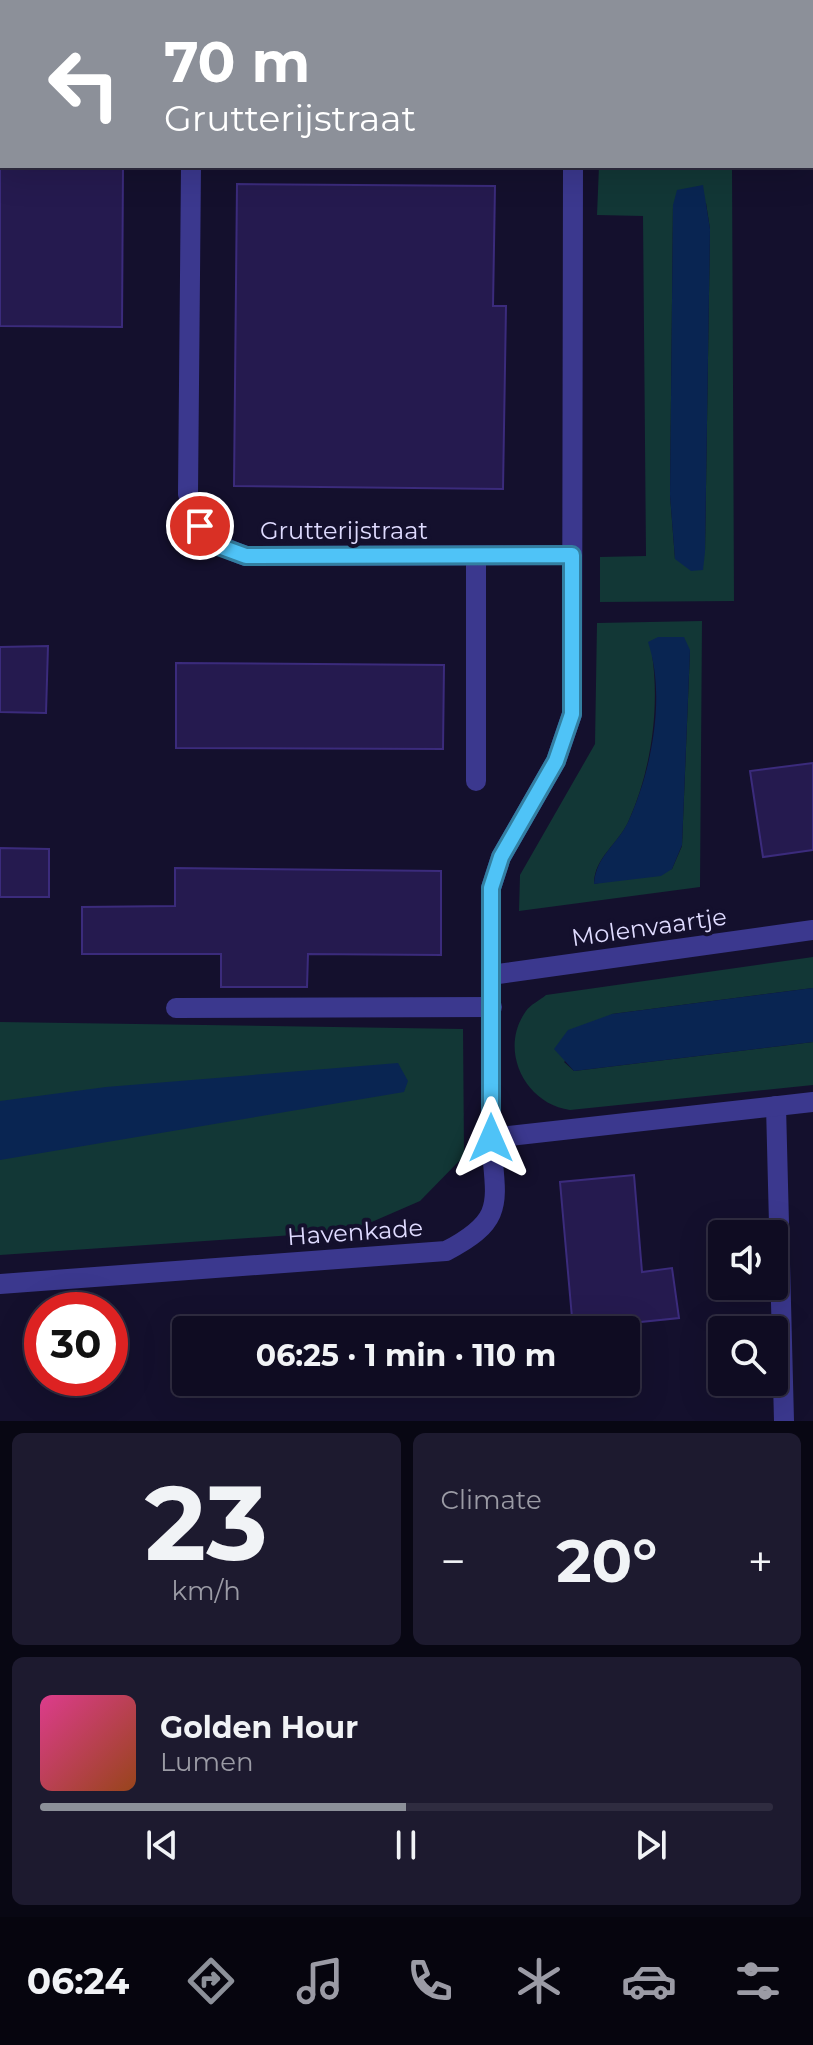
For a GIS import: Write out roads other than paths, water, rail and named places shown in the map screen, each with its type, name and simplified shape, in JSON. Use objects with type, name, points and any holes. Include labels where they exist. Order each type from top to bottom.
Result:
[{"type":"street","name":"Grutterijstraat","points":[[191,168],[188,494],[200,526],[216,545],[246,556],[572,555]]},
{"type":"street","points":[[573,168],[572,714],[556,761],[501,857],[491,888],[491,1138],[813,1102]]},
{"type":"street","points":[[476,556],[476,781]]},
{"type":"street","name":"Molenvaartje","points":[[491,975],[813,930]]},
{"type":"street","points":[[176,1008],[492,1007]]},
{"type":"street","points":[[776,1106],[784,1421]]},
{"type":"street","name":"Havenkade","points":[[0,1284],[446,1251],[479,1234],[495,1205],[491,1138]]},
{"type":"water","points":[[703,185],[710,229],[705,552],[703,570],[691,571],[675,559],[670,495],[673,205],[677,190]]},
{"type":"water","points":[[658,637],[684,637],[690,650],[682,845],[672,869],[661,876],[594,884],[599,865],[629,820],[650,756],[656,685],[648,642]]},
{"type":"water","points":[[813,988],[813,1042],[574,1071],[554,1049],[568,1030],[612,1014]]},
{"type":"water","points":[[398,1063],[408,1081],[404,1092],[0,1160],[0,1101],[106,1087]]}]
